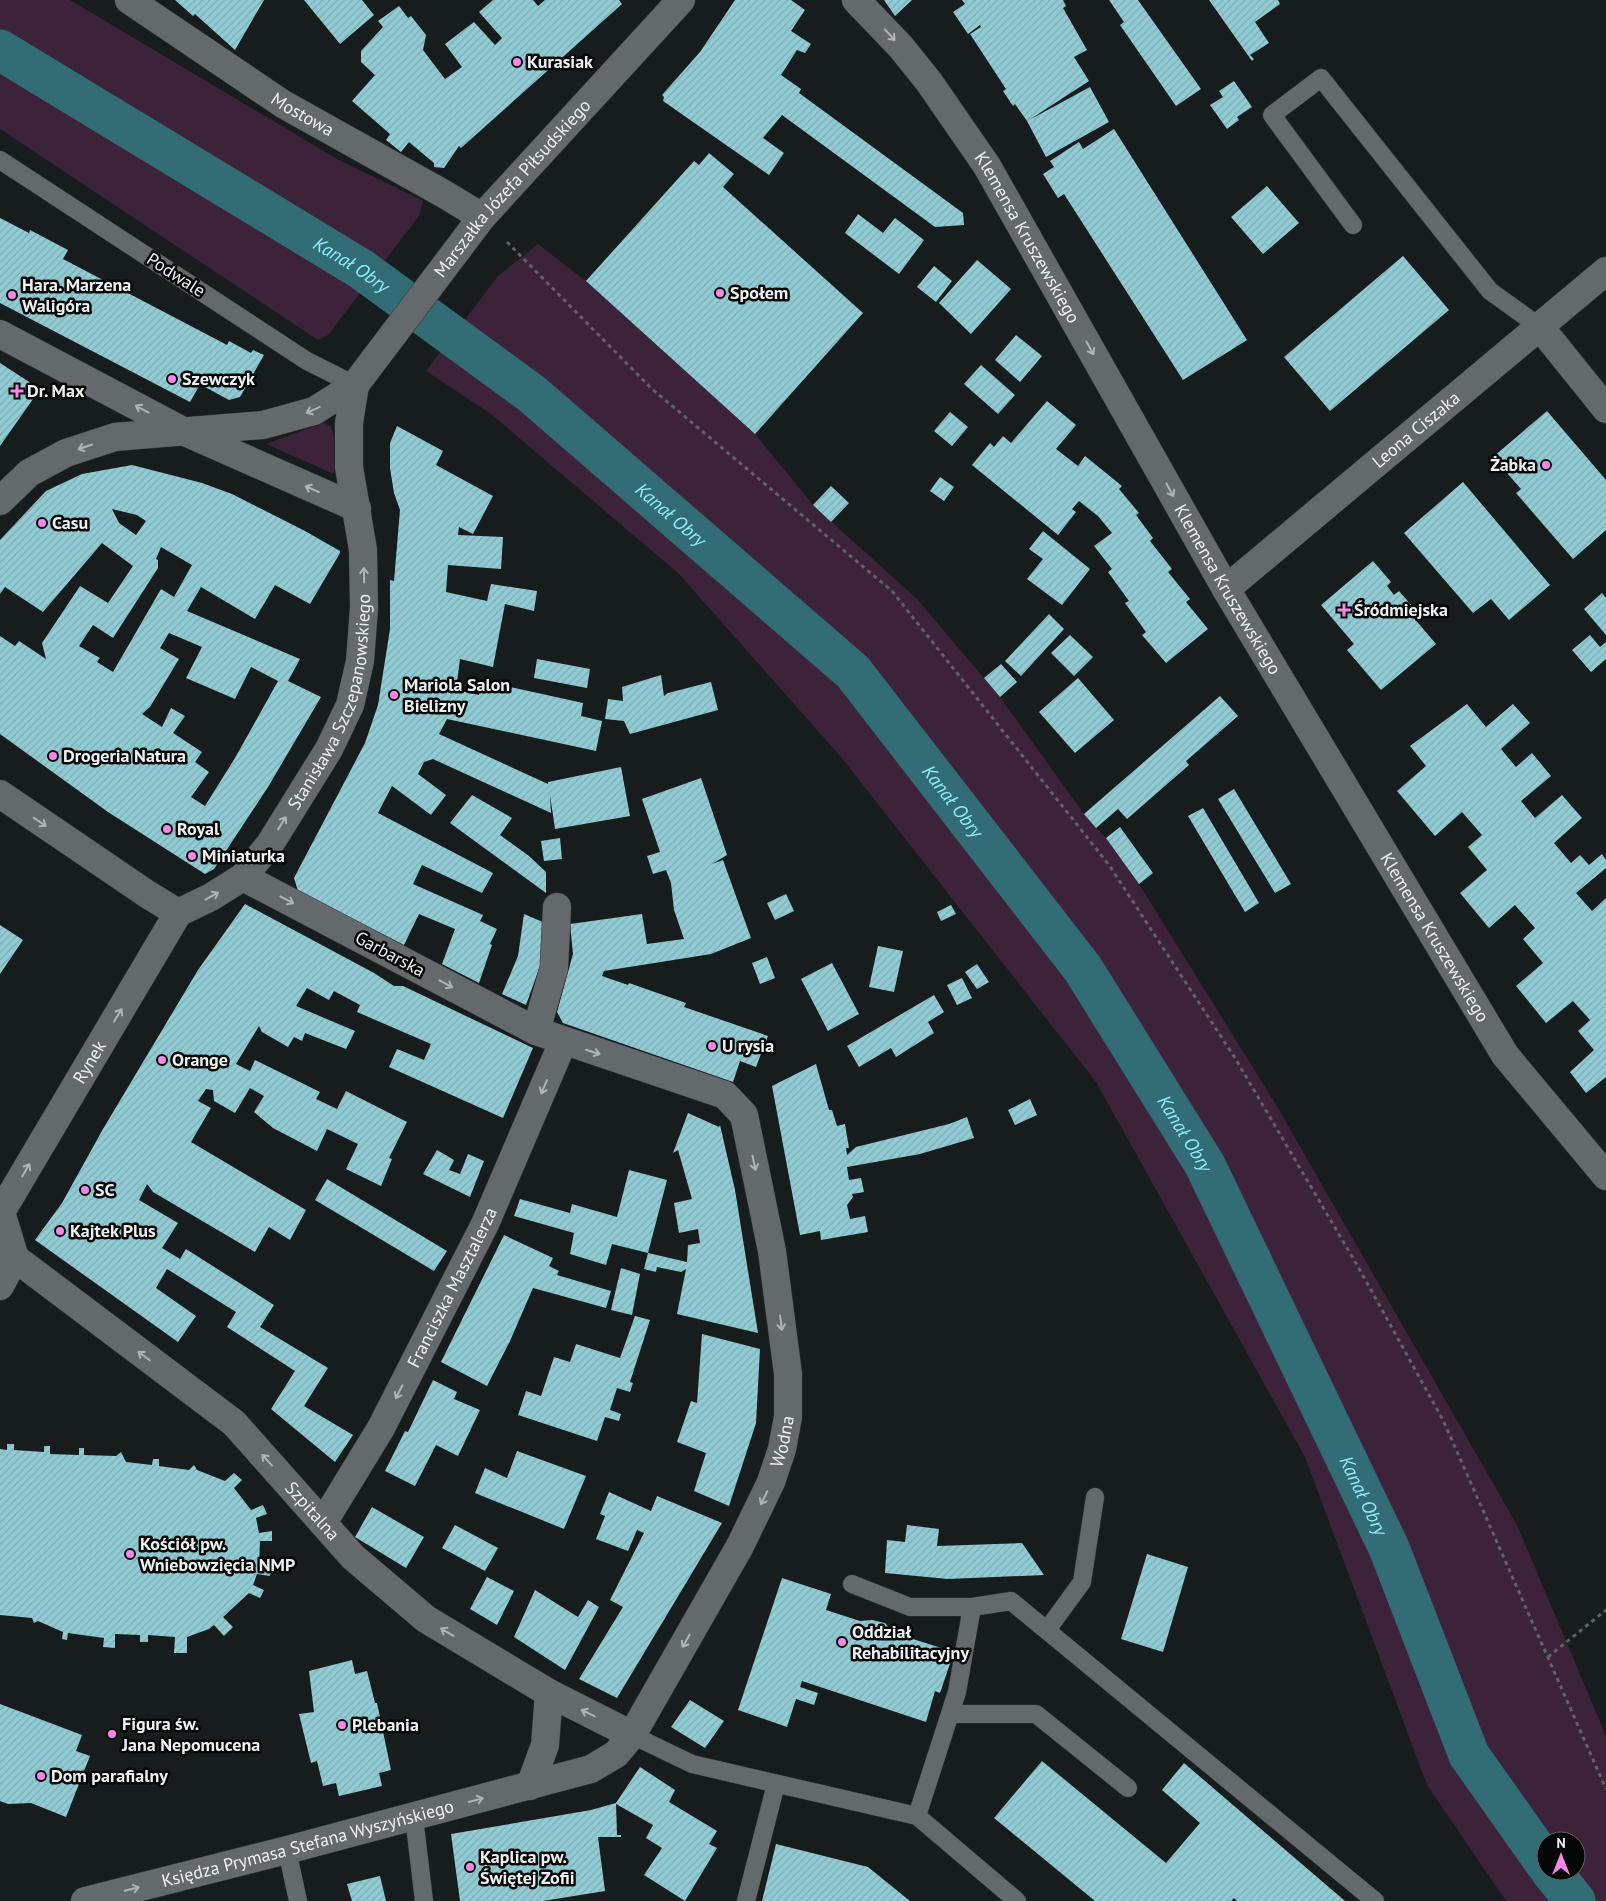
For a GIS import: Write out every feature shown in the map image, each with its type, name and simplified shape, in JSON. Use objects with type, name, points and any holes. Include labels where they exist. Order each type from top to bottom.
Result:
[{"type":"street","name":"Mostowa","points":[[128,0],[283,104],[482,217]]},
{"type":"street","name":"Marszałka Józefa Piłsudskiego","points":[[362,375],[482,217],[681,0]]},
{"type":"street","name":"Klemensa Kruszewskiego","points":[[856,0],[901,47],[929,82],[987,166],[1226,589],[1505,1056],[1606,1176]]},
{"type":"street","name":"Leona Ciszaka","points":[[1226,589],[1606,271]]},
{"type":"street","points":[[1540,327],[1606,409]]},
{"type":"street","points":[[0,334],[185,432],[356,508]]},
{"type":"street","points":[[0,501],[29,473],[66,454],[114,437],[263,425],[314,411],[362,375]]},
{"type":"street","name":"Stanisława Szczepanowskiego","points":[[243,877],[270,844],[324,757],[350,705],[360,661],[364,608],[363,550],[349,466],[349,423],[362,375]]},
{"type":"street","points":[[0,794],[178,913],[211,897],[243,877]]},
{"type":"street","name":"Garbarska","points":[[243,877],[536,1031],[563,1042],[725,1095],[744,1115]]},
{"type":"street","points":[[536,1031],[554,968],[557,907]]},
{"type":"street","name":"Rynek","points":[[1,1212],[178,913]]},
{"type":"street","name":"Franciszka Masztalerza","points":[[323,1523],[381,1428],[485,1224],[563,1042]]},
{"type":"street","name":"Wodna","points":[[632,1735],[740,1546],[771,1482],[784,1441],[788,1417],[788,1374],[772,1251],[744,1115]]},
{"type":"street","points":[[0,1286],[15,1258],[1,1212]]},
{"type":"street","name":"Szpitalna","points":[[15,1258],[234,1424],[353,1557],[426,1619],[549,1694],[632,1735]]},
{"type":"street","points":[[530,1786],[545,1745],[549,1694]]},
{"type":"street","name":"Księdza Prymasa Stefana Wyszyńskiego","points":[[85,1901],[414,1817],[591,1769],[616,1754],[632,1735]]},
{"type":"lane","points":[[1353,225],[1272,115],[1321,78],[1490,291],[1540,327]]},
{"type":"lane","name":"Podwale","points":[[0,160],[307,361],[362,375]]},
{"type":"lane","points":[[1047,1630],[1082,1582],[1095,1497]]},
{"type":"lane","points":[[852,1584],[910,1606],[972,1606],[1011,1601],[1375,1901]]},
{"type":"lane","points":[[917,1816],[957,1692],[972,1606]]},
{"type":"lane","points":[[950,1714],[1036,1714],[1128,1788]]},
{"type":"lane","points":[[632,1735],[692,1764],[917,1816],[1017,1901]]},
{"type":"lane","points":[[746,1901],[776,1784]]},
{"type":"lane","points":[[414,1817],[424,1901]]},
{"type":"lane","points":[[287,1850],[298,1901]]},
{"type":"path","points":[[482,217],[652,389],[892,591],[1109,865],[1235,1058],[1357,1265],[1434,1403],[1606,1790]]},
{"type":"path","points":[[1548,1658],[1606,1610]]},
{"type":"shaded area","points":[[0,0],[70,0],[337,159],[423,201],[419,216],[328,335],[318,340],[0,129]]},
{"type":"shaded area","points":[[538,244],[586,281],[755,434],[813,505],[917,599],[1000,697],[1084,814],[1106,838],[1139,884],[1275,1103],[1517,1525],[1606,1736],[1606,1901],[1506,1901],[1427,1785],[1305,1457],[1096,1082],[841,757],[679,574],[491,414],[426,371],[498,276]]},
{"type":"shaded area","points":[[323,423],[331,426],[334,438],[334,474],[266,444]]},
{"type":"building","points":[[175,0],[264,0],[235,50],[195,14],[193,16]]},
{"type":"building","points":[[304,0],[362,0],[374,15],[340,44]]},
{"type":"building","points":[[493,0],[533,0],[538,6],[545,0],[619,0],[622,4],[461,148],[459,146],[444,168],[434,167],[434,163],[409,142],[401,152],[386,140],[390,134],[352,101],[375,75],[361,62],[361,51],[383,27],[378,21],[399,6],[408,18],[411,16],[426,35],[423,50],[445,79],[462,67],[445,44],[474,22],[495,45],[502,38],[479,12]]},
{"type":"building","points":[[735,0],[791,0],[805,10],[791,31],[811,44],[805,53],[797,50],[781,75],[801,89],[799,93],[963,213],[964,225],[935,227],[782,115],[763,138],[784,153],[769,175],[663,101],[664,97],[662,95],[700,52]]},
{"type":"building","points":[[884,0],[912,0],[895,16]]},
{"type":"building","points":[[962,0],[1063,0],[1066,6],[1063,8],[1087,50],[1074,57],[1089,81],[1029,120],[1090,87],[1109,122],[1046,157],[1027,121],[1015,104],[1013,106],[1003,91],[1006,89],[970,34],[981,27],[980,25],[968,34],[953,12],[965,4]]},
{"type":"building","points":[[1109,0],[1138,0],[1201,89],[1176,106],[1120,25],[1124,22]]},
{"type":"building","points":[[1209,0],[1278,0],[1280,4],[1255,22],[1269,43],[1250,55],[1254,59],[1252,61]]},
{"type":"building","points":[[1234,81],[1252,107],[1237,117],[1239,120],[1227,129],[1210,105],[1223,97],[1219,91]]},
{"type":"building","points":[[1114,129],[1247,340],[1183,380],[1064,194],[1058,198],[1043,174],[1054,167],[1050,161],[1079,142],[1083,149]]},
{"type":"building","name":"Społem","points":[[709,153],[734,174],[723,187],[863,313],[755,434],[586,281],[694,161],[699,165]]},
{"type":"building","points":[[1267,186],[1299,223],[1263,254],[1231,217]]},
{"type":"building","points":[[858,214],[883,233],[895,218],[924,240],[899,274],[845,233]]},
{"type":"building","points":[[0,218],[29,233],[30,230],[68,250],[63,259],[227,345],[229,341],[251,353],[253,350],[264,355],[240,397],[229,400],[205,387],[210,377],[206,374],[190,402],[0,303]]},
{"type":"building","points":[[1403,256],[1449,310],[1330,411],[1284,357]]},
{"type":"building","points":[[977,260],[1011,289],[971,334],[939,303]]},
{"type":"building","points":[[934,266],[952,281],[936,302],[917,287]]},
{"type":"building","points":[[1016,335],[1042,356],[1020,382],[995,360]]},
{"type":"building","points":[[0,363],[40,389],[0,446]]},
{"type":"building","points":[[981,365],[1015,395],[998,414],[964,384]]},
{"type":"building","points":[[1047,401],[1076,425],[1056,449],[1078,466],[1085,456],[1122,486],[1119,489],[1139,513],[1136,515],[1153,538],[1150,541],[1172,569],[1168,572],[1190,599],[1186,602],[1208,629],[1166,663],[1142,635],[1146,632],[1125,603],[1129,601],[1108,572],[1112,569],[1094,546],[1112,533],[1098,516],[1079,501],[1072,509],[1076,512],[1058,535],[972,465],[990,443],[994,447],[1003,436],[1011,443]]},
{"type":"building","points":[[1547,411],[1606,480],[1606,530],[1573,559],[1516,493],[1521,489],[1493,457]]},
{"type":"building","points":[[950,412],[968,427],[952,446],[934,431]]},
{"type":"building","points":[[397,426],[443,451],[436,465],[493,496],[473,534],[459,527],[458,535],[503,537],[501,569],[448,565],[446,592],[487,601],[491,584],[537,591],[534,611],[505,604],[493,667],[460,659],[456,690],[479,695],[483,681],[583,703],[581,716],[602,721],[596,751],[447,719],[439,734],[548,784],[548,782],[621,767],[630,816],[555,829],[550,795],[551,813],[433,759],[424,762],[418,774],[446,795],[431,815],[392,786],[378,813],[493,873],[482,893],[422,865],[413,884],[483,915],[480,921],[497,929],[490,944],[492,945],[479,983],[442,964],[455,929],[419,914],[404,945],[298,891],[294,878],[365,743],[378,705],[390,629],[390,580],[394,581],[400,510],[394,493],[390,468],[390,443]]},
{"type":"building","points":[[132,465],[202,483],[232,494],[340,551],[310,604],[275,585],[255,619],[201,587],[187,611],[300,659],[288,681],[321,697],[268,787],[214,869],[205,874],[108,812],[0,734],[0,636],[15,646],[19,641],[46,659],[42,643],[80,586],[108,603],[133,566],[102,543],[43,612],[5,587],[0,594],[0,540],[46,491],[82,474]],"holes":[[[112,509],[137,515],[146,521],[136,535],[119,523]],[[161,547],[192,565],[174,597],[161,589],[113,672],[97,662],[100,658],[79,646],[93,625],[113,638],[158,568],[158,560],[156,559]],[[169,633],[202,647],[186,678],[235,699],[251,667],[278,681],[235,758],[205,806],[191,797],[209,772],[195,762],[202,752],[173,733],[185,716],[171,708],[162,727],[142,714],[150,707],[179,659],[160,648]]]},
{"type":"building","points":[[940,477],[954,487],[944,501],[930,491]]},
{"type":"building","points":[[1463,482],[1550,585],[1509,620],[1491,599],[1473,613],[1404,533]]},
{"type":"building","points":[[831,486],[849,503],[831,522],[813,505]]},
{"type":"building","points":[[1043,531],[1090,569],[1062,605],[1027,579],[1043,559],[1029,549]]},
{"type":"building","points":[[1373,561],[1391,582],[1387,586],[1394,595],[1399,591],[1418,613],[1413,617],[1436,644],[1381,690],[1347,650],[1354,644],[1321,605]]},
{"type":"building","points":[[1602,593],[1606,598],[1606,635],[1584,609]]},
{"type":"building","points":[[1049,614],[1064,629],[1021,676],[1005,661]]},
{"type":"building","points":[[1070,635],[1093,657],[1074,676],[1051,653]]},
{"type":"building","points":[[1590,635],[1600,647],[1606,642],[1606,659],[1591,672],[1572,650]]},
{"type":"building","points":[[537,659],[590,669],[587,688],[534,678]]},
{"type":"building","points":[[1001,664],[1017,682],[1000,697],[984,678]]},
{"type":"building","points":[[661,675],[664,696],[668,693],[711,682],[718,710],[630,734],[624,721],[605,719],[608,699],[623,701],[622,687]]},
{"type":"building","points":[[1078,678],[1114,720],[1075,753],[1039,712]]},
{"type":"building","points":[[1220,696],[1238,716],[1186,761],[1189,765],[1127,819],[1118,809],[1096,828],[1084,814]]},
{"type":"building","points":[[1467,704],[1486,727],[1513,704],[1530,723],[1501,749],[1516,767],[1532,753],[1551,776],[1521,801],[1535,818],[1562,795],[1582,818],[1554,843],[1571,863],[1580,855],[1589,865],[1602,854],[1606,860],[1606,868],[1576,893],[1592,911],[1606,898],[1606,1077],[1586,1093],[1570,1072],[1594,1050],[1578,1031],[1590,1020],[1573,1001],[1546,1023],[1516,986],[1543,963],[1523,939],[1535,928],[1515,905],[1489,928],[1460,893],[1487,870],[1468,847],[1482,835],[1462,812],[1435,836],[1397,791],[1426,766],[1410,746]]},
{"type":"building","points":[[701,778],[727,855],[712,864],[723,860],[751,938],[711,954],[604,971],[602,976],[628,985],[629,983],[686,1003],[684,1007],[768,1036],[756,1067],[740,1061],[733,1082],[563,1023],[557,1012],[573,954],[570,924],[642,914],[647,944],[684,939],[674,910],[671,883],[666,870],[653,874],[647,856],[660,852],[642,799]]},
{"type":"building","points":[[1234,789],[1291,884],[1275,893],[1218,799]]},
{"type":"building","points":[[472,795],[512,818],[500,835],[529,856],[546,872],[546,893],[450,823]]},
{"type":"building","points":[[1203,808],[1259,903],[1245,912],[1188,816]]},
{"type":"building","points":[[1120,827],[1153,873],[1139,884],[1106,838]]},
{"type":"building","points":[[560,838],[562,859],[544,861],[541,841]]},
{"type":"building","points":[[786,894],[794,911],[775,920],[767,903]]},
{"type":"building","points":[[245,904],[374,973],[394,986],[403,986],[533,1048],[503,1118],[389,1067],[397,1049],[424,1060],[431,1044],[357,1012],[360,1005],[334,991],[329,1000],[307,988],[296,1006],[355,1031],[346,1049],[305,1033],[302,1041],[294,1037],[288,1047],[262,1032],[259,1026],[236,1064],[250,1071],[255,1060],[320,1092],[316,1099],[337,1109],[346,1091],[407,1122],[389,1158],[392,1159],[381,1186],[346,1169],[358,1144],[327,1129],[317,1151],[273,1128],[254,1112],[264,1096],[250,1088],[235,1113],[214,1101],[213,1090],[206,1089],[198,1101],[211,1108],[191,1142],[306,1210],[290,1240],[269,1227],[255,1252],[153,1192],[147,1184],[139,1200],[178,1223],[162,1248],[180,1259],[186,1249],[274,1305],[260,1327],[328,1368],[304,1406],[353,1435],[335,1462],[271,1409],[295,1371],[227,1327],[236,1312],[167,1269],[156,1288],[196,1316],[178,1342],[35,1240],[62,1203],[103,1129],[198,970]]},
{"type":"building","points":[[951,905],[956,914],[941,921],[937,912]]},
{"type":"building","points":[[524,914],[545,923],[540,966],[526,1005],[502,994],[518,956]]},
{"type":"building","points":[[0,925],[23,940],[0,974]]},
{"type":"building","points":[[878,946],[903,951],[894,992],[869,987]]},
{"type":"building","points":[[767,957],[775,978],[760,984],[752,963]]},
{"type":"building","points":[[832,963],[859,1014],[828,1031],[801,979]]},
{"type":"building","points":[[977,964],[989,982],[977,989],[965,972]]},
{"type":"building","points":[[962,978],[972,998],[957,1005],[947,985]]},
{"type":"building","points":[[934,995],[944,1012],[928,1022],[934,1033],[896,1057],[891,1048],[859,1067],[847,1046]]},
{"type":"building","points":[[816,1064],[829,1110],[832,1110],[837,1126],[845,1124],[849,1148],[846,1148],[847,1155],[856,1147],[949,1124],[967,1117],[974,1138],[920,1154],[847,1167],[849,1180],[861,1178],[864,1192],[852,1194],[853,1197],[847,1205],[850,1219],[865,1216],[868,1232],[821,1240],[820,1231],[800,1235],[772,1086]]},
{"type":"building","points":[[1030,1099],[1037,1115],[1015,1125],[1008,1110]]},
{"type":"building","points":[[688,1113],[719,1127],[720,1125],[735,1190],[758,1333],[677,1314],[686,1269],[681,1272],[657,1267],[656,1272],[644,1269],[648,1253],[687,1262],[688,1245],[700,1243],[698,1229],[679,1233],[674,1203],[692,1199],[678,1150],[673,1153]]},
{"type":"building","points":[[437,1150],[454,1160],[449,1170],[460,1174],[468,1154],[484,1161],[470,1197],[423,1174]]},
{"type":"building","points":[[629,1170],[667,1180],[648,1253],[612,1244],[606,1265],[570,1254],[574,1233],[514,1216],[520,1199],[570,1213],[572,1204],[617,1217]]},
{"type":"building","points":[[327,1179],[447,1251],[434,1271],[315,1200]]},
{"type":"building","points":[[504,1235],[553,1258],[549,1266],[559,1271],[557,1275],[611,1291],[606,1308],[533,1288],[510,1341],[487,1386],[441,1362]]},
{"type":"building","points":[[621,1268],[640,1274],[632,1315],[611,1310]]},
{"type":"building","points":[[635,1316],[650,1320],[630,1382],[633,1383],[630,1392],[617,1388],[610,1410],[621,1414],[619,1421],[605,1417],[597,1441],[518,1415],[526,1391],[541,1396],[554,1357],[570,1362],[576,1344],[620,1358]]},
{"type":"building","points":[[702,1334],[760,1349],[756,1423],[729,1506],[694,1491],[706,1453],[677,1442],[691,1401],[697,1403]]},
{"type":"building","points":[[433,1380],[457,1392],[454,1399],[480,1410],[458,1456],[436,1445],[415,1486],[385,1471],[405,1431],[408,1432]]},
{"type":"building","name":"Kościół pw. Wniebowzięcia NMP","points":[[7,1444],[14,1444],[14,1450],[44,1452],[44,1446],[50,1446],[50,1454],[79,1455],[79,1448],[84,1448],[84,1455],[116,1456],[121,1452],[126,1462],[152,1465],[153,1459],[159,1459],[159,1466],[189,1470],[194,1465],[197,1470],[225,1481],[234,1473],[242,1480],[234,1488],[251,1510],[263,1505],[267,1514],[256,1518],[259,1533],[272,1531],[272,1541],[260,1541],[259,1566],[271,1568],[270,1576],[257,1574],[253,1585],[264,1590],[260,1598],[249,1593],[223,1617],[233,1627],[224,1636],[214,1625],[209,1629],[187,1637],[187,1653],[174,1653],[175,1637],[148,1635],[148,1642],[140,1642],[140,1635],[115,1634],[115,1648],[103,1647],[104,1638],[68,1633],[67,1640],[62,1639],[63,1632],[38,1621],[34,1623],[32,1618],[0,1615],[0,1449],[7,1450]]},
{"type":"building","points":[[517,1451],[586,1476],[564,1529],[475,1493],[485,1468],[507,1478]]},
{"type":"building","points":[[609,1492],[651,1511],[657,1496],[722,1523],[617,1698],[579,1679],[623,1607],[610,1600],[644,1533],[637,1530],[628,1551],[596,1539],[605,1516],[600,1514]]},
{"type":"building","points":[[372,1507],[424,1537],[406,1568],[355,1537]]},
{"type":"building","points":[[455,1525],[498,1548],[485,1571],[442,1548]]},
{"type":"building","points":[[907,1525],[939,1529],[937,1546],[1022,1543],[1044,1575],[948,1579],[885,1573],[887,1540],[905,1542]]},
{"type":"building","points":[[1147,1554],[1188,1567],[1163,1652],[1121,1639]]},
{"type":"building","points":[[487,1577],[514,1591],[497,1625],[470,1609]]},
{"type":"building","name":"Oddział Rehabilitacyjny","points":[[782,1578],[831,1594],[826,1610],[860,1621],[872,1620],[885,1623],[894,1633],[954,1652],[940,1693],[935,1691],[926,1722],[802,1681],[800,1687],[818,1693],[814,1705],[796,1699],[787,1727],[738,1710]]},
{"type":"building","points":[[535,1590],[578,1617],[588,1600],[599,1607],[565,1670],[514,1637]]},
{"type":"building","name":"Plebania","points":[[352,1660],[355,1674],[367,1671],[375,1703],[377,1703],[391,1770],[379,1773],[382,1786],[339,1796],[336,1783],[323,1786],[317,1761],[311,1763],[299,1714],[314,1712],[309,1671]]},
{"type":"building","points":[[690,1700],[724,1721],[705,1748],[671,1727]]},
{"type":"building","name":"Dom parafialny","points":[[0,1704],[82,1735],[76,1751],[90,1756],[66,1817],[31,1803],[8,1804],[0,1801]]},
{"type":"building","points":[[1042,1761],[1166,1863],[1200,1823],[1162,1790],[1184,1763],[1345,1901],[1237,1901],[1234,1898],[1231,1901],[1095,1901],[994,1818]]},
{"type":"building","points":[[640,1767],[675,1790],[669,1802],[717,1831],[709,1844],[717,1848],[685,1901],[644,1875],[662,1848],[646,1838],[653,1825],[616,1804],[617,1835],[621,1835],[621,1837],[598,1837],[605,1891],[543,1901],[460,1901],[451,1834],[591,1810],[616,1803]]},
{"type":"building","points":[[776,1844],[868,1867],[910,1901],[762,1901]]},
{"type":"building","points":[[380,1876],[386,1901],[352,1901],[347,1884]]},
{"type":"waterway","name":"Kanał Obry","points":[[0,50],[361,269],[532,394],[853,672],[1083,969],[1205,1165],[1389,1548],[1469,1755],[1536,1850]]},
{"type":"waterway","name":"Kanał Obry","points":[[1559,1881],[1575,1901]]},
{"type":"place","name":"Kurasiak","points":[[517,62]]},
{"type":"place","name":"Społem","points":[[720,293]]},
{"type":"place","name":"Hara. Marzena Waligóra","points":[[12,295]]},
{"type":"place","name":"Szewczyk","points":[[172,379]]},
{"type":"place","name":"Dr. Max","points":[[17,391]]},
{"type":"place","name":"Żabka","points":[[1546,465]]},
{"type":"place","name":"Casu","points":[[42,523]]},
{"type":"place","name":"Śródmiejska","points":[[1344,610]]},
{"type":"place","name":"Mariola Salon Bielizny","points":[[394,695]]},
{"type":"place","name":"Drogeria Natura","points":[[53,756]]},
{"type":"place","name":"Royal","points":[[167,829]]},
{"type":"place","name":"Miniaturka","points":[[192,856]]},
{"type":"place","name":"U rysia","points":[[712,1046]]},
{"type":"place","name":"Orange","points":[[162,1060]]},
{"type":"place","name":"SC","points":[[85,1190]]},
{"type":"place","name":"Kajtek Plus","points":[[60,1231]]},
{"type":"place","name":"Kościół pw. Wniebowzięcia NMP","points":[[130,1554]]},
{"type":"place","name":"Oddział Rehabilitacyjny","points":[[842,1642]]},
{"type":"place","name":"Plebania","points":[[342,1725]]},
{"type":"place","name":"Figura św. Jana Nepomucena","points":[[112,1734]]},
{"type":"place","name":"Dom parafialny","points":[[41,1776]]},
{"type":"place","name":"Kaplica pw. Świętej Zofii","points":[[470,1867]]}]
